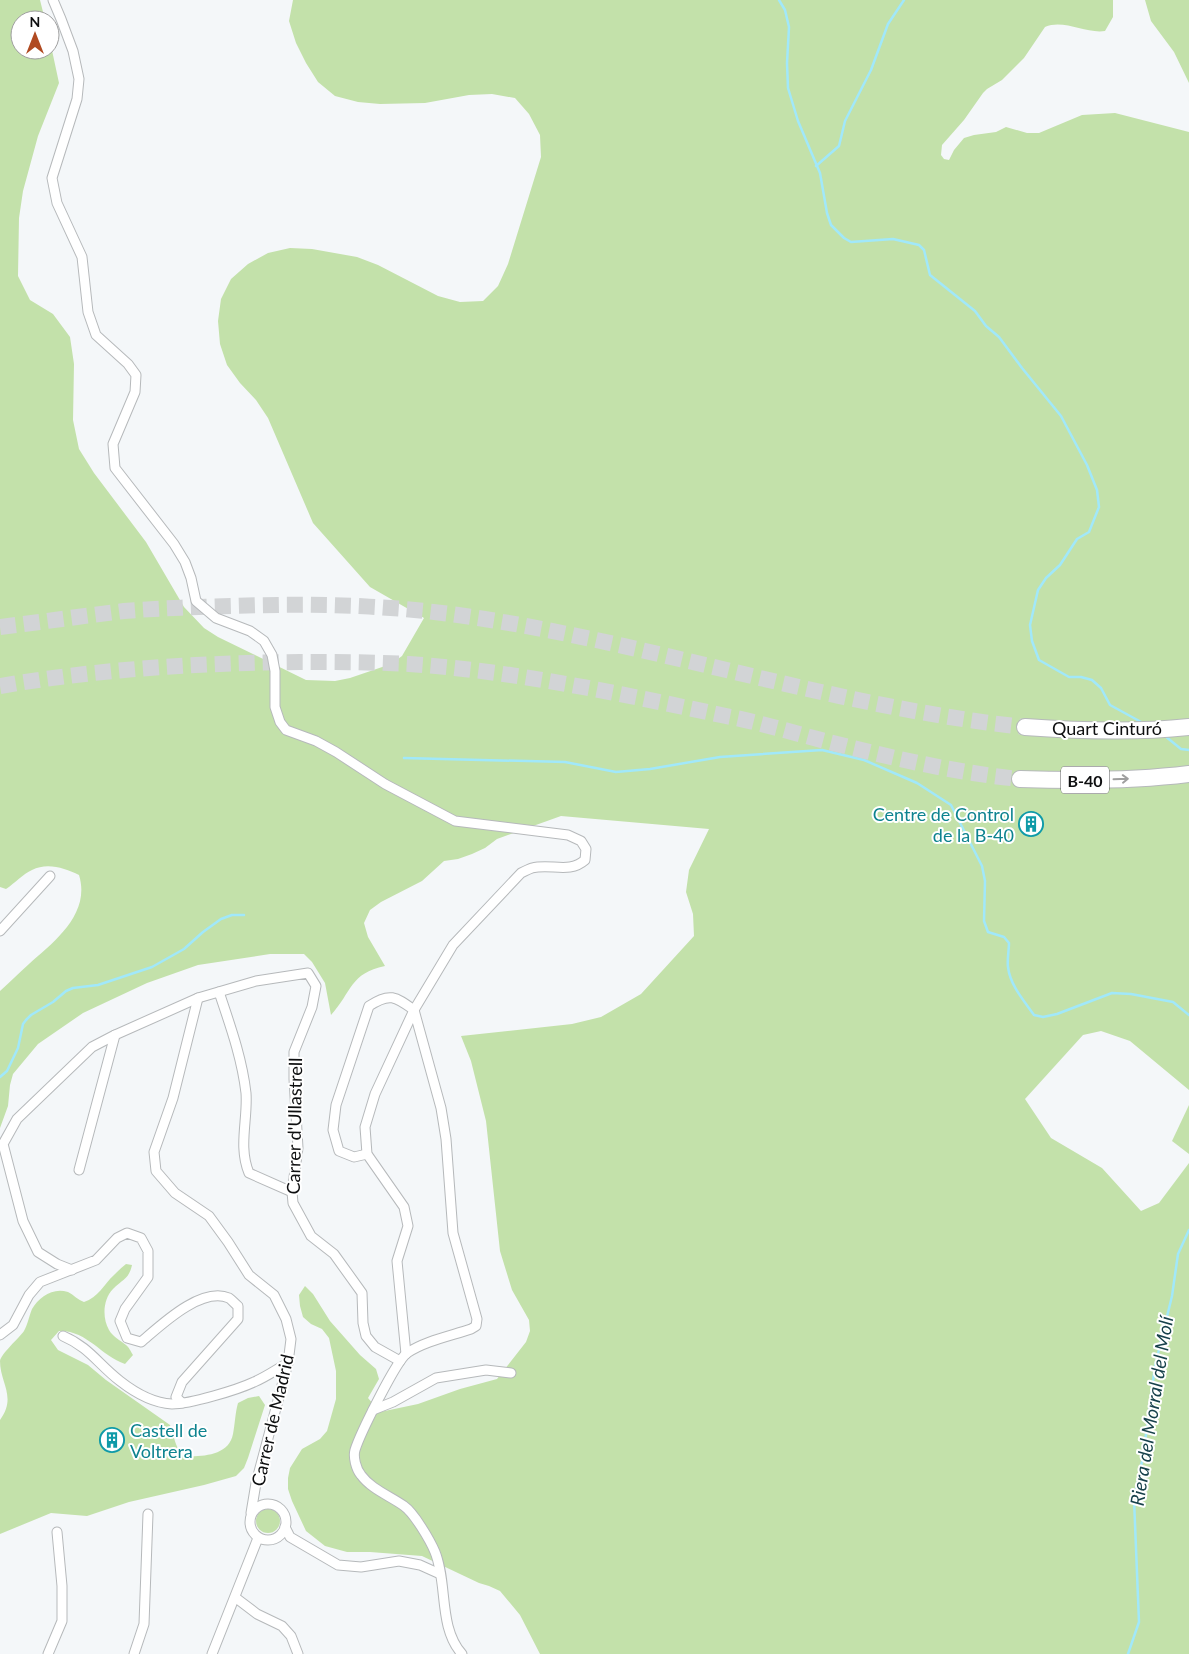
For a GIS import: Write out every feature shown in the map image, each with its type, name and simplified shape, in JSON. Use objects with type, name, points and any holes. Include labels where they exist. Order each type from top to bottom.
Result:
[{"type":"highway","name":"Quart Cinturó","points":[[1025,727],[1130,731],[1189,727]]},
{"type":"highway","name":"B-40","points":[[1020,779],[1149,778],[1189,774]]},
{"type":"street","points":[[53,0],[73,51],[79,80],[77,99],[52,178],[57,203],[82,257],[88,312],[96,334],[128,364],[136,375],[135,392],[113,444],[115,468],[169,538],[185,562],[196,601],[216,618],[250,631],[264,641],[272,655],[275,671],[275,706],[280,722],[286,730],[316,741],[385,784],[455,821],[568,835],[581,842],[586,849],[585,860],[580,865],[571,868],[533,867],[521,873],[453,945],[414,1010],[375,1094],[365,1127],[367,1154],[404,1207],[408,1226],[397,1261],[403,1357],[373,1410],[355,1451],[355,1461],[360,1474],[369,1483],[406,1507],[427,1536],[436,1554],[448,1624],[457,1648],[462,1654]]},
{"type":"street","points":[[0,931],[50,876]]},
{"type":"street","name":"Carrer d'Ullastrell","points":[[219,992],[256,981],[308,974],[316,986],[312,1007],[294,1052],[298,1148],[292,1192],[293,1203],[311,1236],[334,1254],[362,1293],[363,1323],[366,1336],[375,1346],[403,1357]]},
{"type":"street","points":[[72,1270],[57,1264],[38,1252],[23,1221],[3,1144],[17,1119],[92,1047],[198,998],[219,992],[236,1041],[246,1093],[244,1161],[249,1173],[292,1192]]},
{"type":"street","points":[[367,1154],[354,1157],[339,1151],[333,1130],[336,1105],[370,1006],[382,997],[397,998],[414,1010],[441,1108],[446,1140],[453,1233],[477,1319],[476,1326],[471,1329],[434,1341],[403,1357]]},
{"type":"street","name":"Carrer de Madrid","points":[[198,998],[173,1098],[154,1152],[156,1171],[175,1193],[209,1216],[249,1275],[274,1295],[286,1319],[291,1339],[288,1363],[256,1483],[251,1513]]},
{"type":"street","points":[[79,1170],[115,1035]]},
{"type":"street","points":[[0,1335],[13,1325],[29,1295],[40,1282],[96,1260],[117,1238],[127,1233],[141,1238],[148,1251],[148,1277],[125,1309],[120,1321],[127,1338],[140,1342],[164,1322],[196,1301],[217,1296],[230,1299],[238,1306],[238,1319],[182,1382],[176,1397],[182,1403]]},
{"type":"street","points":[[63,1336],[83,1346],[102,1366],[134,1391],[159,1402],[171,1404],[210,1396],[254,1382],[288,1363]]},
{"type":"street","points":[[373,1410],[393,1402],[436,1378],[486,1370],[511,1373]]},
{"type":"street","points":[[272,1504],[282,1510],[285,1515],[285,1527],[283,1532],[274,1539],[264,1540],[258,1538],[249,1524],[251,1513],[260,1505],[272,1504]]},
{"type":"street","points":[[134,1654],[144,1624],[148,1514]]},
{"type":"street","points":[[285,1527],[290,1537],[338,1565],[361,1567],[400,1561],[420,1565],[440,1574]]},
{"type":"street","points":[[48,1654],[62,1621],[62,1586],[57,1532]]},
{"type":"street","points":[[212,1654],[236,1598],[258,1538]]},
{"type":"street","points":[[236,1598],[257,1614],[282,1626],[291,1636],[298,1654]]},
{"type":"green space","points":[[0,0],[40,0],[42,10],[10,10],[10,60],[54,60],[59,83],[38,136],[23,191],[19,218],[18,276],[30,300],[53,314],[70,337],[74,364],[73,420],[79,449],[94,473],[146,542],[184,607],[204,628],[218,637],[306,680],[335,681],[391,664],[402,656],[424,618],[370,587],[313,523],[268,418],[256,400],[227,365],[220,344],[218,321],[221,299],[231,279],[248,264],[268,253],[290,248],[312,249],[357,257],[378,265],[438,296],[460,302],[483,301],[498,286],[508,264],[541,157],[540,135],[529,114],[515,98],[492,94],[469,95],[425,103],[380,104],[358,102],[335,96],[318,82],[296,43],[289,21],[293,0],[1113,0],[1113,17],[1105,31],[1090,31],[1060,25],[1045,27],[1024,58],[1002,80],[983,93],[964,120],[942,145],[941,155],[944,159],[949,160],[954,150],[964,138],[974,135],[996,132],[1006,127],[1027,133],[1039,133],[1082,115],[1115,113],[1189,132],[1189,1090],[1130,1041],[1101,1031],[1083,1035],[1025,1099],[1051,1138],[1102,1168],[1141,1211],[1159,1203],[1189,1163],[1189,1654],[540,1654],[520,1615],[500,1591],[422,1556],[347,1552],[325,1546],[306,1531],[292,1501],[288,1489],[288,1478],[290,1468],[302,1449],[320,1439],[327,1431],[336,1399],[336,1371],[329,1338],[322,1329],[311,1324],[303,1317],[299,1295],[305,1286],[313,1294],[330,1321],[360,1355],[376,1369],[379,1379],[368,1398],[380,1412],[418,1404],[460,1389],[497,1379],[526,1342],[530,1331],[529,1320],[512,1290],[500,1251],[486,1121],[471,1061],[461,1036],[572,1024],[601,1017],[641,994],[694,936],[693,914],[686,892],[689,870],[709,829],[561,816],[497,839],[485,848],[472,854],[444,861],[422,881],[381,902],[370,910],[364,923],[368,937],[385,966],[373,969],[358,979],[331,1015],[325,983],[312,962],[304,954],[270,954],[198,965],[147,983],[83,1013],[38,1044],[13,1074],[8,1106],[0,1128],[0,991],[68,926],[80,902],[81,889],[79,875],[62,868],[50,866],[44,866],[29,872],[6,889],[0,887]]},
{"type":"green space","points":[[1145,0],[1189,0],[1189,83],[1174,52],[1151,21]]},
{"type":"green space","points":[[1189,1105],[1189,1154],[1172,1141]]},
{"type":"green space","points":[[126,1264],[132,1265],[131,1270],[113,1289],[105,1303],[105,1320],[107,1325],[115,1337],[127,1346],[133,1355],[125,1364],[108,1355],[86,1339],[69,1332],[59,1331],[51,1340],[58,1350],[88,1365],[170,1425],[176,1445],[183,1456],[213,1454],[226,1447],[233,1434],[238,1403],[248,1398],[259,1396],[265,1405],[244,1468],[236,1476],[129,1502],[87,1516],[51,1513],[0,1534],[0,1420],[7,1404],[1,1358],[24,1331],[32,1309],[43,1297],[52,1292],[62,1291],[68,1292],[84,1302],[97,1294]]},
{"type":"green space","points":[[268,1509],[276,1513],[280,1521],[276,1529],[268,1533],[260,1529],[256,1521],[260,1513]]},
{"type":"waterway","points":[[779,0],[785,10],[789,27],[788,88],[798,121],[820,173],[831,225],[851,242],[893,239],[919,245],[924,250],[930,275],[975,311],[986,326],[999,337],[1061,416],[1087,465],[1097,490],[1099,507],[1089,532],[1077,539],[1060,565],[1046,578],[1038,590],[1030,625],[1032,641],[1039,660],[1069,677],[1081,677],[1092,680],[1101,688],[1110,705],[1143,723]]},
{"type":"waterway","points":[[816,166],[839,146],[845,121],[871,70],[888,24],[904,0]]},
{"type":"waterway","points":[[1165,736],[1181,749],[1189,750]]},
{"type":"waterway","points":[[404,758],[565,762],[616,772],[650,769],[720,757],[822,750],[864,760],[917,783],[951,805],[982,866],[985,881],[984,921],[988,932],[1004,937],[1009,943],[1009,974],[1018,992],[1034,1015],[1043,1017],[1057,1014],[1112,993],[1131,994],[1173,1002],[1189,1015]]},
{"type":"waterway","points":[[0,1077],[7,1071],[18,1048],[23,1024],[26,1020],[66,991],[73,988],[98,985],[152,967],[184,949],[221,919],[232,915],[244,915]]},
{"type":"waterway","name":"Riera del Morral del Molí","points":[[1128,1654],[1139,1622],[1134,1499],[1143,1457],[1155,1366],[1172,1296],[1178,1254],[1189,1230]]},
{"type":"tunnel","points":[[0,627],[124,611],[179,608],[326,605],[417,610],[547,630],[887,706],[1025,727]]},
{"type":"tunnel","points":[[0,686],[112,671],[224,664],[354,662],[449,667],[608,692],[740,719],[905,760],[974,773],[1020,779]]},
{"type":"place","name":"Centre de Control de la B-40","points":[[1031,824]]},
{"type":"place","name":"Castell de Voltrera","points":[[112,1440]]}]
